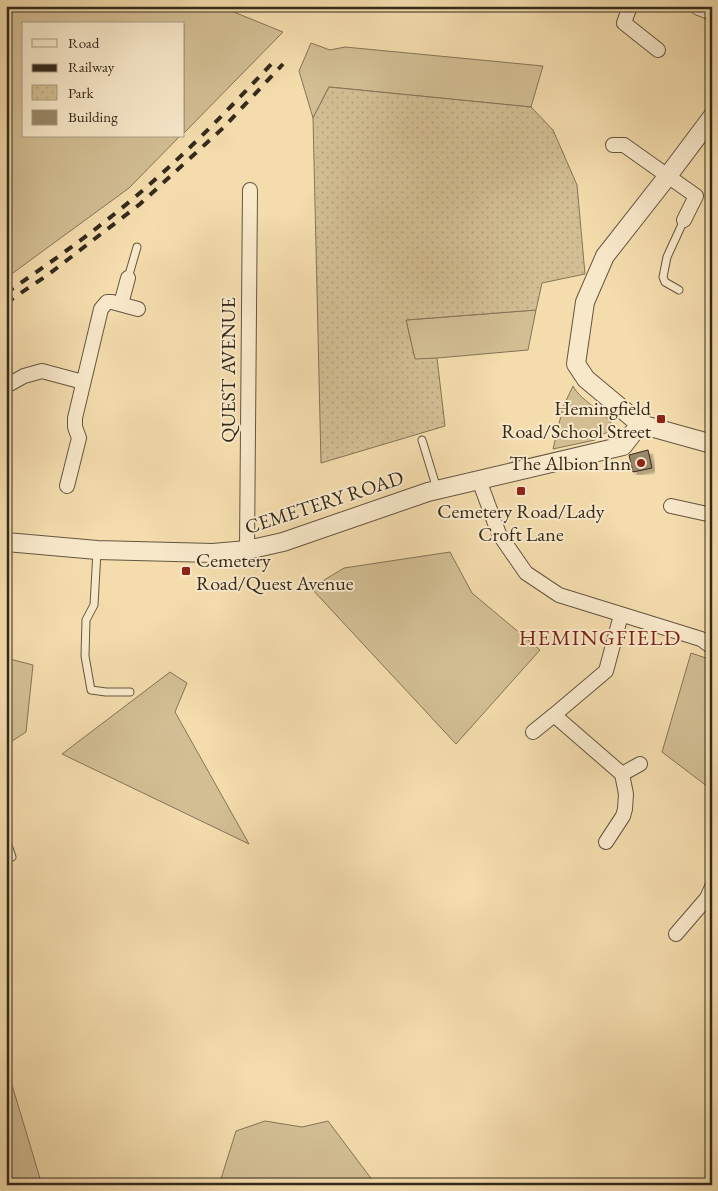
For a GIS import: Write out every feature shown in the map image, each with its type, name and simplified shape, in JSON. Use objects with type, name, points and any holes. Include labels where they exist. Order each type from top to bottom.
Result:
[{"type":"street","points":[[630,6],[624,23],[658,50]]},
{"type":"street","points":[[700,6],[712,11]]},
{"type":"street","points":[[712,116],[668,177],[606,256],[585,302],[576,364],[586,379],[640,424],[712,444]]},
{"type":"street","points":[[612,145],[624,144],[696,196],[684,220]]},
{"type":"street","name":"QUEST AVENUE","points":[[247,550],[250,190]]},
{"type":"street","points":[[121,304],[128,278]]},
{"type":"street","points":[[67,486],[79,438],[74,423],[101,310],[107,302],[138,309]]},
{"type":"street","points":[[6,386],[24,376],[42,371],[83,382]]},
{"type":"street","name":"CEMETERY ROAD","points":[[6,542],[97,550],[213,553],[247,550],[283,542],[437,490],[622,446],[640,424]]},
{"type":"street","points":[[479,480],[499,534],[526,573],[559,595],[701,639],[712,647]]},
{"type":"street","points":[[671,506],[712,515]]},
{"type":"street","points":[[533,732],[606,671],[621,615]]},
{"type":"street","points":[[554,715],[622,774],[626,794],[623,816],[606,842]]},
{"type":"street","points":[[622,774],[640,764]]},
{"type":"street","points":[[676,934],[706,898],[712,887]]},
{"type":"lane","points":[[679,290],[665,282],[662,278],[667,257],[684,220]]},
{"type":"lane","points":[[128,278],[137,247]]},
{"type":"lane","points":[[422,440],[437,490]]},
{"type":"lane","points":[[97,550],[94,605],[86,620],[86,656],[91,690],[130,692]]},
{"type":"lane","points":[[6,839],[12,857]]},
{"type":"green space","points":[[12,6],[219,6],[283,32],[185,132],[185,22],[22,22],[22,138],[178,138],[129,188],[6,278],[6,94],[8,94]]},
{"type":"green space","points":[[311,43],[330,50],[345,47],[543,66],[531,107],[329,87],[313,118],[299,71]]},
{"type":"green space","points":[[329,87],[531,107],[553,130],[577,185],[585,274],[542,283],[536,310],[406,320],[415,359],[437,358],[445,426],[321,463],[313,118]]},
{"type":"green space","points":[[536,310],[528,350],[415,360],[406,320]]},
{"type":"green space","points":[[573,386],[582,398],[608,419],[615,430],[595,435],[595,440],[553,449],[563,407]]},
{"type":"green space","points":[[450,552],[472,593],[540,650],[456,744],[311,588],[344,568]]},
{"type":"green space","points":[[691,653],[712,660],[712,790],[662,752]]},
{"type":"green space","points":[[6,658],[33,665],[26,732],[6,745]]},
{"type":"green space","points":[[170,672],[187,683],[175,712],[249,844],[62,754]]},
{"type":"green space","points":[[6,1065],[42,1185],[6,1185]]},
{"type":"green space","points":[[265,1121],[302,1127],[328,1121],[376,1185],[211,1185],[221,1179],[236,1131]]},
{"type":"building","points":[[648,450],[652,468],[633,472],[629,455]]},
{"type":"railway","points":[[6,293],[88,235],[154,181],[276,59]]},
{"type":"railway","points":[[6,303],[49,274],[140,204],[223,128],[283,64]]},
{"type":"place","name":"Hemingfield Road/School Street","points":[[661,419]]},
{"type":"place","name":"The Albion Inn","points":[[641,463]]},
{"type":"place","name":"Cemetery Road/Lady Croft Lane","points":[[521,491]]},
{"type":"place","name":"Cemetery Road/Quest Avenue","points":[[186,571]]},
{"type":"district","name":"HEMINGFIELD","points":[[600,637]]}]
